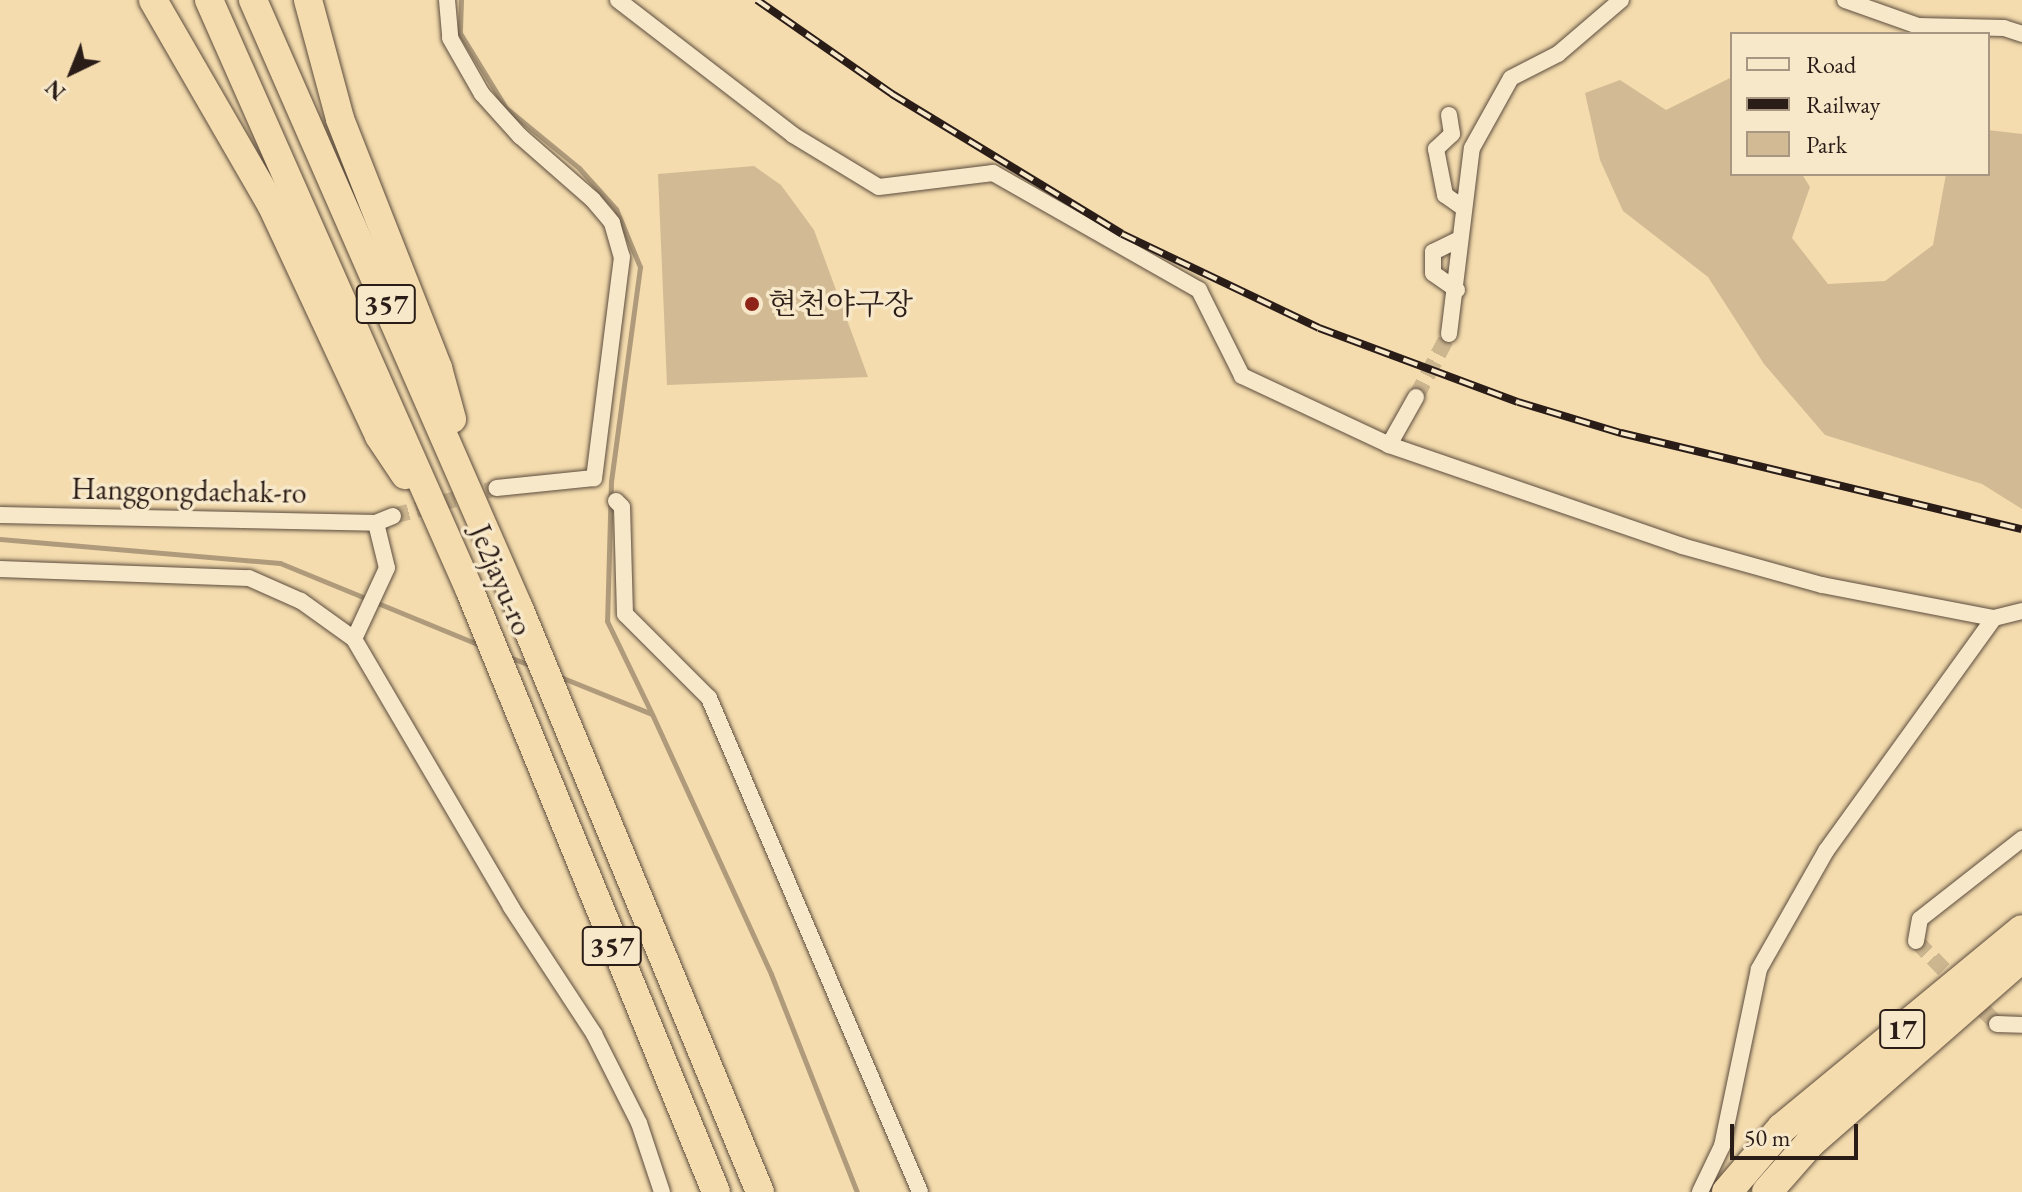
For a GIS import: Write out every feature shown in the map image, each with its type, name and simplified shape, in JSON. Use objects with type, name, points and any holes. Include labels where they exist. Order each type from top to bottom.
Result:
[{"type":"highway","points":[[153,0],[271,204],[315,289],[379,436],[445,533]]},
{"type":"highway","name":"Je2jayu-ro","points":[[209,0],[470,591],[716,1192]]},
{"type":"highway","name":"Je2jayu-ro","points":[[253,0],[519,608],[760,1192]]},
{"type":"highway","points":[[308,0],[340,119],[438,368],[482,523]]},
{"type":"highway","name":"17","points":[[1727,1192],[1782,1128],[2022,930]]},
{"type":"highway","name":"17","points":[[1767,1192],[1811,1142],[2022,957]]},
{"type":"street","points":[[447,0],[450,38],[482,94],[520,136],[593,200],[612,223],[622,257],[594,478],[497,488]]},
{"type":"street","points":[[618,0],[793,135],[879,187],[993,173],[1199,290],[1242,376],[1389,445],[1682,546],[1822,585],[1994,618],[2022,611]]},
{"type":"street","points":[[1449,334],[1457,290],[1461,206],[1472,148],[1511,78],[1558,54],[1621,0]]},
{"type":"street","points":[[1846,0],[1918,26],[2004,28],[2022,34]]},
{"type":"street","points":[[1449,115],[1452,134],[1436,149],[1445,195],[1461,206]]},
{"type":"street","points":[[1457,290],[1433,273],[1433,252],[1458,240]]},
{"type":"street","points":[[1389,445],[1416,397]]},
{"type":"street","points":[[616,501],[622,507],[625,614],[709,698],[920,1192]]},
{"type":"street","name":"Hanggongdaehak-ro","points":[[0,515],[376,523]]},
{"type":"street","points":[[354,639],[366,619],[387,568],[376,523],[393,516]]},
{"type":"street","points":[[0,569],[249,578],[301,601],[354,639],[511,907],[594,1034],[639,1123],[662,1192]]},
{"type":"street","points":[[1700,1192],[1722,1146],[1759,969],[1826,851],[1994,618]]},
{"type":"street","points":[[1916,941],[1920,919],[2022,839]]},
{"type":"street","points":[[1997,1024],[2022,1025]]},
{"type":"green space","points":[[1730,78],[1730,176],[1803,176],[1810,187],[1792,238],[1828,284],[1885,281],[1933,245],[1946,176],[1990,176],[1990,130],[2022,134],[2022,509],[1982,484],[1825,435],[1764,364],[1708,277],[1623,211],[1600,160],[1585,93],[1620,80],[1666,110]]},
{"type":"green space","name":"현천야구장","points":[[754,166],[781,185],[814,230],[868,377],[667,385],[658,174]]},
{"type":"waterway","points":[[461,0],[460,33],[506,108],[579,168],[616,209],[640,267],[611,481],[607,621],[651,712]]},
{"type":"waterway","points":[[0,539],[280,563],[482,646]]},
{"type":"waterway","points":[[509,657],[530,665]]},
{"type":"waterway","points":[[558,676],[652,714],[771,974],[857,1192]]},
{"type":"tunnel","points":[[1416,397],[1449,334]]},
{"type":"tunnel","points":[[393,516],[497,488]]},
{"type":"tunnel","points":[[1916,941],[1997,1024]]},
{"type":"railway","points":[[757,0],[892,94],[1122,234],[1319,328],[1518,402],[1621,433],[2022,529]]},
{"type":"place","name":"현천야구장","points":[[752,304]]}]
